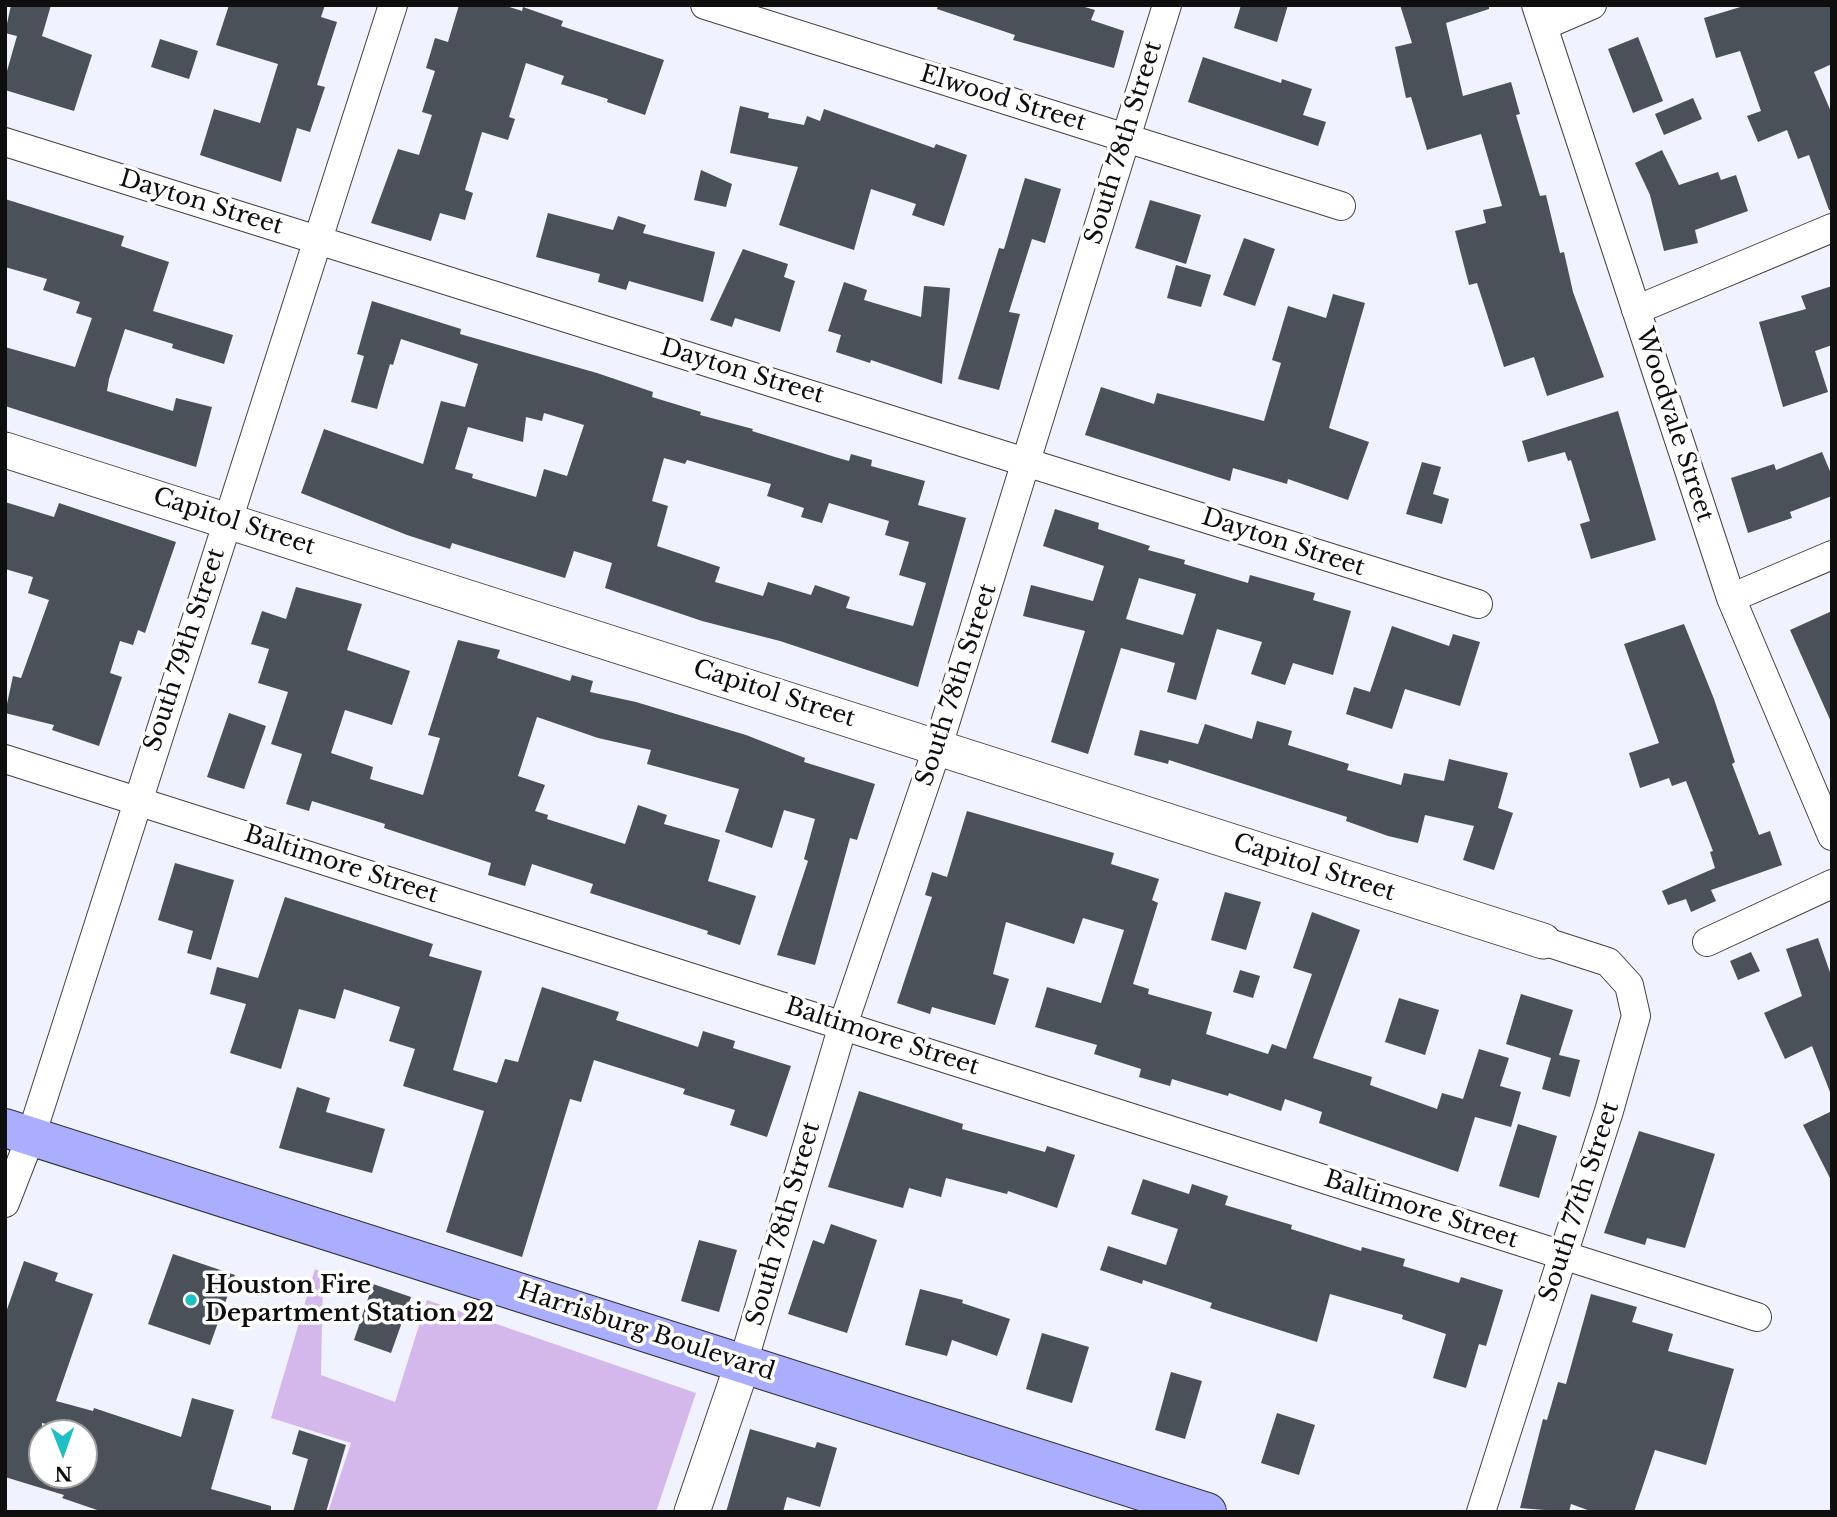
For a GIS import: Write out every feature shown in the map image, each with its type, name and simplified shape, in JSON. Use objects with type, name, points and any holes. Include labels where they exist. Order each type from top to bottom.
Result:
[{"type":"main road","name":"Harrisburg Boulevard","points":[[18,1132],[1207,1512]]},
{"type":"street","name":"South 79th Street","points":[[5,1203],[18,1132],[136,799],[393,5]]},
{"type":"street","name":"Elwood Street","points":[[705,5],[1341,206]]},
{"type":"street","name":"South 78th Street","points":[[743,1363],[843,1025],[938,746],[1028,462],[1167,5]]},
{"type":"street","points":[[1539,16],[1592,5]]},
{"type":"street","name":"Woodvale Street","points":[[1539,16],[1731,598],[1832,836]]},
{"type":"street","name":"Dayton Street","points":[[5,142],[1478,604]]},
{"type":"street","points":[[1636,310],[1832,228]]},
{"type":"street","name":"Capitol Street","points":[[5,450],[1543,941]]},
{"type":"street","points":[[1731,598],[1832,555]]},
{"type":"street","name":"Baltimore Street","points":[[5,759],[1758,1317]]},
{"type":"street","points":[[1707,942],[1832,884]]},
{"type":"street","name":"South 77th Street","points":[[1481,1512],[1636,1016],[1629,985],[1608,962],[1543,941]]},
{"type":"street","points":[[692,1512],[743,1363]]},
{"type":"shaded area","points":[[315,1269],[323,1273],[321,1375],[395,1402],[427,1300],[696,1393],[656,1512],[328,1512],[351,1443],[271,1418]]},
{"type":"building","points":[[11,5],[51,5],[42,36],[92,55],[74,111],[5,90],[5,78],[17,36],[5,33]]},
{"type":"building","points":[[229,5],[325,5],[321,17],[337,22],[317,85],[325,87],[310,132],[297,128],[281,182],[200,155],[214,109],[260,123],[278,64],[216,45]]},
{"type":"building","points":[[459,5],[503,5],[522,11],[523,7],[563,21],[561,26],[664,60],[645,115],[607,102],[608,99],[561,84],[564,76],[526,63],[509,117],[515,119],[508,140],[482,132],[465,190],[473,193],[465,220],[440,213],[431,241],[371,223],[398,149],[419,155],[432,115],[422,112],[435,71],[426,68],[435,38],[448,42]]},
{"type":"building","points":[[938,5],[1078,5],[1095,10],[1091,20],[1124,31],[1114,68],[1013,40],[1015,35],[937,9]]},
{"type":"building","points":[[1241,5],[1288,5],[1277,42],[1234,28]]},
{"type":"building","points":[[1400,5],[1489,5],[1489,9],[1446,23],[1463,96],[1511,82],[1520,114],[1516,115],[1540,196],[1546,195],[1560,253],[1564,252],[1573,292],[1604,377],[1547,396],[1534,357],[1504,367],[1477,283],[1469,285],[1455,231],[1486,223],[1483,210],[1502,206],[1481,134],[1427,150],[1411,97],[1406,98],[1395,47],[1412,43]]},
{"type":"building","points":[[1747,5],[1832,5],[1832,64],[1814,72],[1832,114],[1832,210],[1829,210],[1809,155],[1798,159],[1787,130],[1758,142],[1747,116],[1761,111],[1740,51],[1716,58],[1704,18]]},
{"type":"building","points":[[1638,37],[1663,101],[1633,113],[1608,49]]},
{"type":"building","points":[[160,39],[198,51],[189,79],[151,67]]},
{"type":"building","points":[[1203,57],[1281,83],[1282,79],[1312,89],[1303,115],[1326,122],[1318,146],[1188,102]]},
{"type":"building","points":[[1693,98],[1702,119],[1664,135],[1655,114]]},
{"type":"building","points":[[740,106],[769,113],[768,118],[804,125],[807,116],[820,121],[824,109],[934,148],[936,144],[967,155],[944,226],[912,215],[916,204],[871,189],[854,250],[779,225],[798,167],[730,153]]},
{"type":"building","points":[[1662,150],[1679,185],[1718,172],[1721,180],[1736,175],[1748,211],[1695,230],[1698,243],[1664,251],[1650,195],[1635,163]]},
{"type":"building","points":[[701,170],[732,184],[726,207],[694,200]]},
{"type":"building","points":[[1025,178],[1061,189],[1045,243],[1032,239],[1009,312],[1020,314],[999,390],[958,379],[999,248],[1004,249]]},
{"type":"building","points":[[5,199],[124,236],[121,246],[169,262],[153,311],[233,335],[224,364],[172,348],[173,344],[125,329],[109,379],[107,391],[173,411],[176,398],[212,407],[196,467],[5,406],[5,347],[75,367],[92,318],[76,313],[80,302],[43,290],[47,279],[5,267]]},
{"type":"building","points":[[1150,200],[1201,215],[1186,264],[1135,248]]},
{"type":"building","points":[[548,213],[613,230],[618,216],[646,225],[643,233],[715,252],[703,302],[629,281],[626,290],[598,282],[600,274],[536,257]]},
{"type":"building","points":[[1244,238],[1275,249],[1255,306],[1223,295]]},
{"type":"building","points":[[743,249],[788,264],[784,277],[795,281],[780,332],[735,318],[732,327],[710,320]]},
{"type":"building","points":[[1176,265],[1211,275],[1201,307],[1167,298]]},
{"type":"building","points":[[844,282],[867,290],[864,300],[921,317],[924,286],[950,288],[942,384],[871,360],[870,363],[836,352],[841,335],[828,331]]},
{"type":"building","points":[[1832,286],[1832,345],[1815,351],[1828,392],[1783,407],[1759,322],[1806,309],[1801,296]]},
{"type":"building","points":[[1333,294],[1365,303],[1329,428],[1369,442],[1348,500],[1288,479],[1287,484],[1233,468],[1230,481],[1085,435],[1101,387],[1154,404],[1157,393],[1264,421],[1281,363],[1272,360],[1288,306],[1326,318]]},
{"type":"building","points":[[372,301],[461,329],[460,334],[653,392],[652,397],[701,412],[700,415],[753,429],[752,431],[849,461],[851,454],[872,460],[871,466],[925,481],[918,505],[966,518],[918,687],[780,641],[702,621],[605,588],[612,563],[574,551],[565,578],[452,543],[450,549],[301,493],[324,429],[423,464],[441,401],[465,407],[478,364],[401,339],[393,365],[390,364],[377,409],[351,402],[364,356],[357,354]],"holes":[[[544,413],[584,425],[567,476],[544,469],[536,497],[472,478],[473,474],[455,469],[468,427],[523,442],[526,417],[542,421]],[[664,458],[685,464],[687,460],[771,484],[767,496],[804,508],[801,517],[822,523],[829,503],[889,521],[885,535],[909,542],[899,575],[926,583],[913,626],[846,608],[850,597],[815,585],[811,595],[768,582],[763,596],[715,582],[720,567],[657,546],[668,506],[652,501]]]},
{"type":"building","points":[[1618,411],[1656,540],[1591,559],[1580,524],[1590,521],[1571,460],[1568,461],[1565,452],[1528,462],[1522,441]]},
{"type":"building","points":[[1822,452],[1832,476],[1832,496],[1790,512],[1792,518],[1748,533],[1731,478],[1774,464],[1776,470]]},
{"type":"building","points":[[1422,462],[1441,467],[1433,494],[1449,499],[1442,524],[1406,514]]},
{"type":"building","points":[[5,502],[54,517],[59,503],[176,542],[145,633],[138,630],[133,645],[120,641],[110,673],[122,677],[99,746],[52,730],[54,725],[5,713],[13,676],[21,678],[49,600],[28,593],[33,577],[5,569]]},
{"type":"building","points":[[1055,509],[1099,523],[1098,529],[1150,546],[1148,550],[1185,560],[1184,564],[1248,583],[1250,575],[1315,593],[1313,600],[1351,611],[1333,675],[1293,663],[1285,685],[1251,674],[1262,642],[1217,629],[1196,700],[1167,692],[1175,663],[1121,648],[1088,754],[1051,742],[1085,631],[1023,616],[1031,585],[1093,601],[1104,566],[1043,546]],"holes":[[[1139,578],[1196,594],[1183,635],[1126,619]]]},
{"type":"building","points":[[296,587],[362,604],[347,650],[410,671],[392,725],[345,710],[331,753],[373,767],[370,779],[423,795],[440,738],[428,735],[458,640],[500,650],[497,658],[570,681],[572,675],[593,681],[590,692],[636,702],[746,735],[805,758],[804,762],[875,784],[857,840],[850,838],[815,965],[777,955],[808,861],[804,859],[815,819],[784,810],[772,848],[725,832],[739,789],[647,764],[651,750],[598,738],[537,717],[518,776],[545,785],[535,811],[548,815],[547,819],[625,844],[638,805],[667,815],[664,824],[720,840],[708,881],[756,896],[740,945],[707,934],[708,931],[590,893],[593,884],[532,864],[525,886],[488,875],[491,863],[384,828],[385,824],[312,801],[309,811],[286,804],[302,754],[271,744],[288,692],[258,683],[269,649],[251,644],[262,611],[286,619]]},
{"type":"building","points":[[1832,611],[1832,724],[1790,630]]},
{"type":"building","points":[[1684,624],[1714,699],[1735,762],[1732,764],[1759,835],[1770,831],[1782,865],[1711,890],[1716,901],[1691,912],[1686,899],[1668,905],[1662,891],[1715,868],[1710,852],[1713,851],[1686,781],[1672,786],[1669,778],[1640,788],[1629,753],[1659,743],[1624,644]]},
{"type":"building","points":[[1392,626],[1449,646],[1453,634],[1480,642],[1460,706],[1405,689],[1392,729],[1346,714],[1354,687],[1370,692]]},
{"type":"building","points":[[229,713],[266,726],[244,789],[207,777]]},
{"type":"building","points":[[1257,721],[1292,731],[1288,745],[1349,764],[1347,770],[1401,785],[1404,773],[1444,781],[1449,759],[1508,773],[1498,808],[1513,813],[1494,870],[1463,860],[1474,826],[1425,815],[1418,843],[1388,836],[1346,821],[1347,817],[1169,760],[1168,764],[1134,755],[1140,730],[1198,744],[1205,724],[1252,739]]},
{"type":"building","points":[[967,811],[1114,853],[1111,864],[1159,879],[1152,900],[1158,903],[1133,984],[1149,989],[1148,994],[1212,1012],[1206,1034],[1268,1054],[1272,1044],[1286,1049],[1312,974],[1293,968],[1312,912],[1360,930],[1313,1058],[1372,1077],[1370,1085],[1437,1109],[1442,1093],[1463,1099],[1479,1049],[1509,1058],[1500,1086],[1521,1092],[1511,1127],[1475,1117],[1458,1172],[1319,1123],[1322,1112],[1285,1099],[1281,1111],[1229,1093],[1228,1096],[1172,1079],[1170,1086],[1139,1077],[1141,1069],[1094,1054],[1097,1045],[1035,1027],[1047,987],[1101,1003],[1124,930],[1083,918],[1074,944],[1006,922],[993,974],[1009,979],[995,1025],[932,1007],[930,1014],[897,1003],[932,897],[925,895],[932,872],[947,877]]},
{"type":"building","points":[[175,863],[234,880],[211,960],[187,953],[193,931],[158,920]]},
{"type":"building","points":[[1225,892],[1261,902],[1246,950],[1211,940]]},
{"type":"building","points":[[285,897],[433,944],[429,956],[482,971],[453,1070],[497,1083],[505,1059],[518,1062],[542,987],[619,1012],[616,1020],[698,1047],[703,1031],[735,1041],[733,1048],[791,1066],[767,1137],[730,1125],[735,1110],[683,1094],[685,1089],[594,1060],[581,1102],[570,1099],[522,1257],[446,1232],[484,1111],[403,1086],[415,1049],[389,1041],[400,1007],[344,989],[335,1019],[299,1009],[281,1069],[230,1053],[246,1004],[210,994],[217,967],[258,978]]},
{"type":"building","points":[[1818,938],[1832,978],[1830,1092],[1812,1046],[1785,1059],[1764,1013],[1802,996],[1786,949]]},
{"type":"building","points":[[1751,952],[1760,971],[1738,980],[1730,961]]},
{"type":"building","points":[[1240,970],[1260,976],[1253,998],[1233,992]]},
{"type":"building","points":[[1521,994],[1573,1010],[1559,1055],[1580,1060],[1570,1097],[1542,1089],[1551,1058],[1506,1044]]},
{"type":"building","points":[[1399,998],[1439,1010],[1425,1055],[1385,1042]]},
{"type":"building","points":[[297,1087],[330,1098],[326,1112],[385,1129],[372,1173],[279,1148]]},
{"type":"building","points":[[859,1091],[963,1124],[962,1129],[1045,1152],[1047,1146],[1075,1155],[1057,1208],[1008,1191],[1007,1194],[946,1178],[941,1197],[909,1188],[903,1208],[828,1187]]},
{"type":"building","points":[[1832,1111],[1832,1182],[1803,1125]]},
{"type":"building","points":[[1518,1124],[1557,1136],[1539,1198],[1499,1186]]},
{"type":"building","points":[[1639,1131],[1715,1154],[1685,1248],[1647,1238],[1645,1245],[1604,1233]]},
{"type":"building","points":[[1143,1179],[1189,1194],[1192,1184],[1228,1196],[1225,1205],[1292,1225],[1291,1229],[1361,1251],[1362,1247],[1405,1259],[1403,1266],[1459,1283],[1461,1277],[1503,1290],[1486,1346],[1479,1344],[1466,1388],[1433,1378],[1446,1334],[1402,1319],[1403,1315],[1330,1294],[1317,1342],[1210,1308],[1212,1303],[1143,1280],[1142,1284],[1100,1270],[1108,1246],[1166,1265],[1178,1229],[1131,1214]]},
{"type":"building","points":[[831,1224],[877,1240],[847,1333],[788,1314],[813,1240],[824,1244]]},
{"type":"building","points":[[699,1240],[737,1250],[719,1312],[681,1301]]},
{"type":"building","name":"Houston Fire Department Station 22","points":[[173,1254],[235,1275],[210,1345],[148,1324]]},
{"type":"building","points":[[24,1261],[58,1273],[55,1281],[93,1294],[56,1401],[93,1411],[94,1408],[181,1437],[192,1398],[234,1410],[211,1489],[271,1506],[271,1512],[103,1512],[44,1489],[98,1489],[98,1419],[28,1419],[28,1484],[5,1477],[5,1315]]},
{"type":"building","points":[[373,1284],[411,1297],[391,1353],[354,1340]]},
{"type":"building","points":[[920,1289],[963,1300],[962,1303],[1010,1319],[997,1356],[952,1340],[947,1356],[905,1345]]},
{"type":"building","points":[[1591,1294],[1637,1307],[1632,1322],[1673,1334],[1668,1351],[1734,1369],[1706,1465],[1655,1450],[1634,1512],[1593,1512],[1571,1504],[1569,1512],[1520,1508],[1543,1419],[1547,1420],[1558,1382],[1566,1384]]},
{"type":"building","points":[[1042,1333],[1089,1347],[1072,1403],[1026,1389]]},
{"type":"building","points":[[1171,1372],[1202,1381],[1185,1439],[1155,1430]]},
{"type":"building","points":[[1277,1413],[1315,1425],[1299,1475],[1261,1463]]},
{"type":"building","points":[[750,1429],[815,1448],[817,1442],[837,1448],[820,1507],[787,1497],[783,1512],[726,1512]]},
{"type":"building","points":[[299,1430],[346,1445],[326,1512],[293,1512],[308,1459],[292,1454]]},
{"type":"place","name":"Houston Fire Department Station 22","points":[[191,1300]]}]
